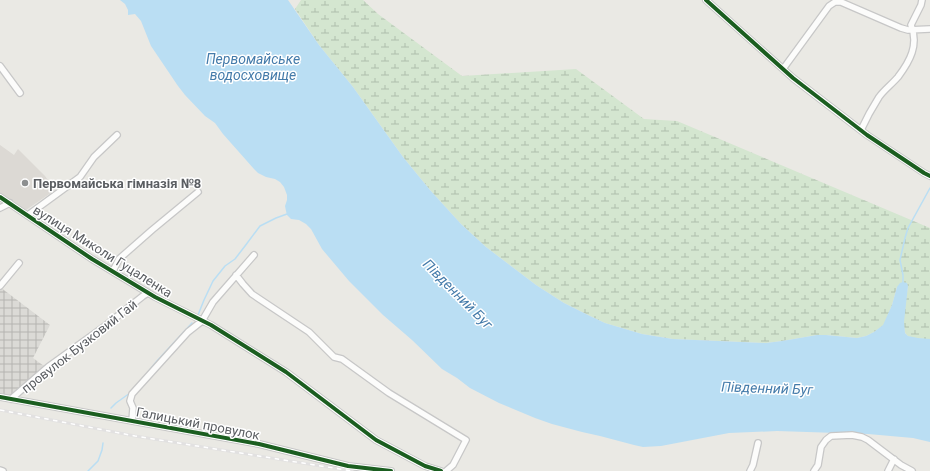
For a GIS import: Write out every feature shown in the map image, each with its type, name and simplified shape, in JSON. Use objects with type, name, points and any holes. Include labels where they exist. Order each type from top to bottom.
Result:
[{"type":"street","points":[[706,0],[793,78],[861,130],[930,176]]},
{"type":"street","points":[[861,130],[880,96],[898,76],[911,58],[914,44],[914,32],[911,25],[922,0]]},
{"type":"street","points":[[783,69],[829,6],[835,2],[850,5],[901,28],[913,30],[930,29]]},
{"type":"street","points":[[0,66],[20,93]]},
{"type":"street","points":[[28,215],[80,177],[94,157],[117,135]]},
{"type":"street","points":[[113,272],[119,259],[198,192]]},
{"type":"street","name":"вулиця Миколи Гуцаленка","points":[[0,197],[113,272],[148,293],[210,325],[286,372],[376,440],[425,466],[440,471]]},
{"type":"street","points":[[0,208],[10,203]]},
{"type":"street","points":[[132,421],[133,408],[130,400],[132,394],[188,332],[202,321],[213,302],[254,255]]},
{"type":"street","points":[[0,286],[19,263]]},
{"type":"street","points":[[236,275],[252,294],[309,332],[334,357],[342,360],[389,393],[466,440],[453,465],[446,471]]},
{"type":"street","name":"провулок Бузковий Гай","points":[[11,399],[48,367],[148,293]]},
{"type":"street","name":"Галицький провулок","points":[[0,397],[259,444],[348,466],[391,471]]},
{"type":"street","points":[[814,471],[818,464],[821,447],[826,440],[831,436],[852,435],[868,440],[901,465],[912,471]]},
{"type":"street","points":[[750,471],[758,444]]},
{"type":"street","points":[[888,471],[894,459]]},
{"type":"shaded area","name":"Первомайська гімназія №8","points":[[0,145],[14,155],[18,149],[45,176],[55,190],[26,210],[0,194]]},
{"type":"shaded area","points":[[0,287],[50,325],[33,358],[44,366],[10,396],[0,394]]},
{"type":"green space","points":[[301,0],[363,0],[378,14],[462,76],[576,69],[644,119],[677,121],[930,228],[930,339],[913,338],[905,333],[905,305],[908,286],[897,287],[884,325],[866,336],[857,338],[817,335],[766,343],[673,339],[642,334],[605,323],[564,303],[536,285],[486,247],[461,224],[430,190],[403,157],[353,87],[319,45],[295,9]]},
{"type":"water","name":"Первомайське водосховище","points":[[120,0],[288,0],[319,45],[353,87],[403,157],[461,224],[486,247],[536,285],[564,303],[605,323],[642,334],[673,339],[766,343],[817,335],[857,338],[874,332],[883,325],[892,305],[897,287],[900,283],[907,283],[908,286],[904,322],[905,333],[908,336],[930,339],[930,442],[913,438],[868,434],[777,431],[729,433],[661,446],[643,447],[552,424],[499,403],[470,388],[442,369],[383,315],[349,281],[322,249],[311,229],[306,224],[299,220],[291,219],[287,215],[285,206],[287,195],[284,187],[275,179],[258,173],[215,123],[205,116],[185,95],[151,46],[141,21],[135,14],[128,15],[128,10],[125,4]]},
{"type":"waterway","points":[[903,283],[900,260],[905,238],[908,228],[930,188]]},
{"type":"waterway","points":[[198,315],[213,281],[225,266],[235,259],[260,226],[287,214]]},
{"type":"waterway","points":[[148,372],[192,323]]},
{"type":"waterway","points":[[111,408],[130,393]]},
{"type":"waterway","points":[[88,471],[98,461],[103,443]]},
{"type":"railway","points":[[0,410],[135,436],[352,471]]},
{"type":"cycle path","points":[[706,0],[793,78],[867,135],[930,176]]},
{"type":"cycle path","points":[[0,197],[92,259],[155,297],[211,325],[286,372],[376,440],[425,466],[441,471]]},
{"type":"cycle path","points":[[0,397],[259,444],[348,466],[391,471]]},
{"type":"place","name":"Первомайська гімназія №8","points":[[25,183]]},
{"type":"water label","name":"Південний Буг","points":[[458,294]]},
{"type":"water label","name":"Південний Буг","points":[[767,388]]}]
